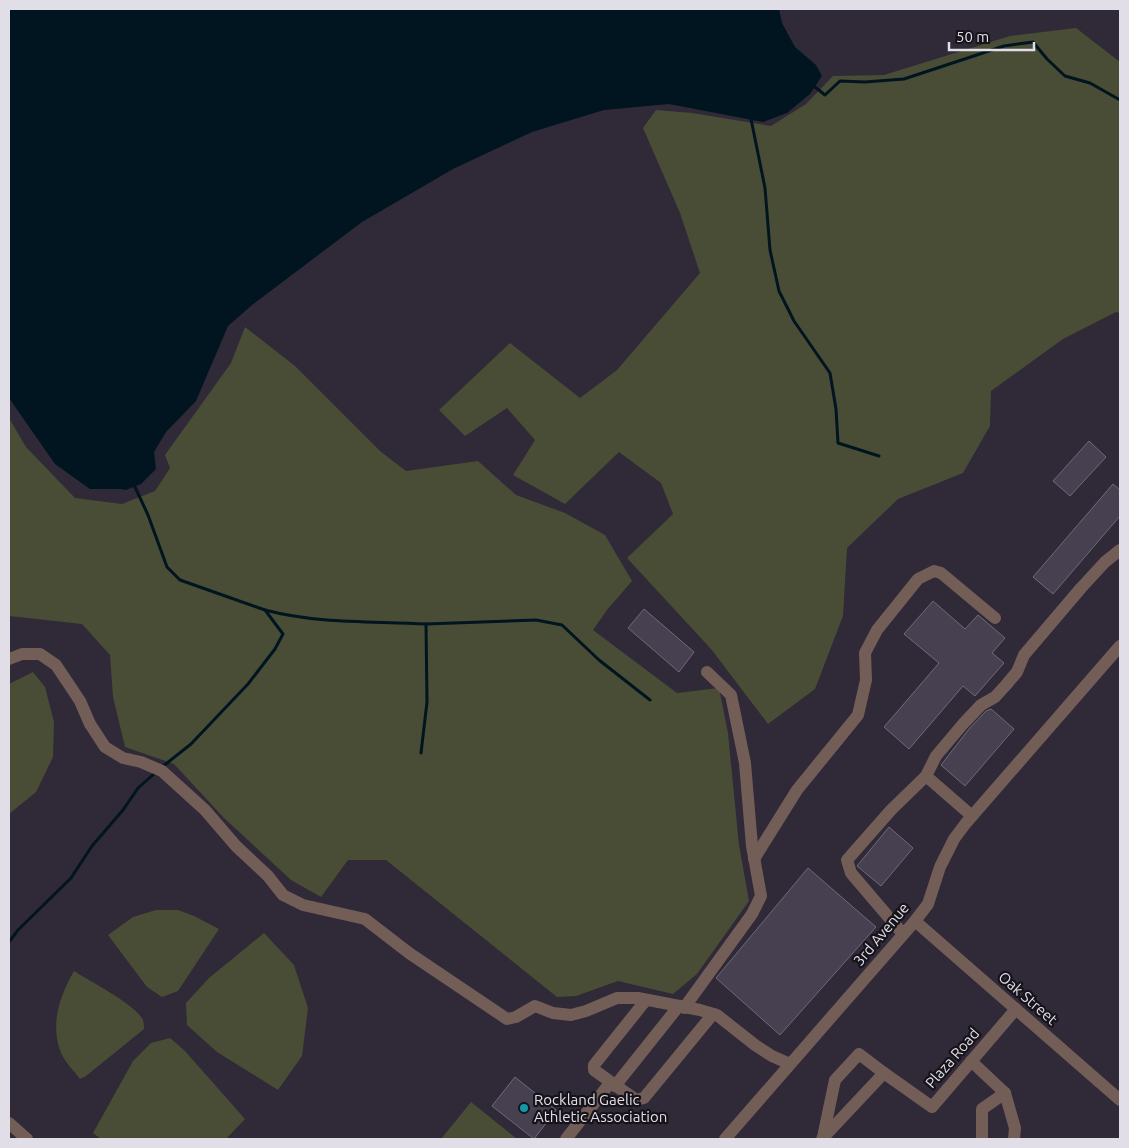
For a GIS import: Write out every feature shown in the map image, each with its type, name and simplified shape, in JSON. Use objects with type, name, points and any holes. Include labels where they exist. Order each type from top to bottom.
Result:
[{"type":"street","points":[[904,934],[851,873],[848,860],[891,810],[926,776],[936,756],[963,724],[1006,685],[1017,672],[1024,655],[1068,603],[1105,562],[1120,550]]},
{"type":"street","points":[[754,859],[761,851],[780,814],[797,790],[858,715],[866,680],[865,653],[878,630],[918,579],[934,571],[942,573],[994,618]]},
{"type":"street","name":"3rd Avenue","points":[[725,1139],[915,922],[928,904],[940,867],[954,839],[1120,646]]},
{"type":"street","points":[[9,659],[22,654],[40,654],[56,665],[80,700],[90,724],[104,747],[123,758],[142,762],[162,771],[205,810],[236,846],[268,876],[283,895],[303,905],[365,919],[409,953],[507,1019],[516,1017],[535,1006],[552,1013],[571,1015],[586,1012],[617,998],[646,1000],[713,1014],[734,1027],[755,1045],[772,1056],[790,1064]]},
{"type":"street","points":[[566,1139],[681,1007],[752,914],[761,896],[752,846],[745,763],[731,695],[707,672]]},
{"type":"street","points":[[926,776],[972,816]]},
{"type":"street","name":"Oak Street","points":[[915,922],[1120,1100]]},
{"type":"street","points":[[646,1000],[594,1065],[594,1070],[636,1100],[644,1098],[713,1014]]},
{"type":"street","name":"Plaza Road","points":[[884,1073],[932,1106],[1016,1009]]},
{"type":"street","points":[[859,1054],[884,1073],[822,1139],[835,1080],[859,1054]]},
{"type":"street","points":[[971,1061],[1005,1093],[1015,1128],[1014,1139]]},
{"type":"street","points":[[982,1139],[982,1109],[1005,1093]]},
{"type":"street","points":[[9,1123],[26,1139]]},
{"type":"green space","points":[[1076,28],[1120,62],[1120,313],[1116,312],[1063,339],[991,391],[990,426],[963,473],[898,499],[847,548],[843,616],[815,689],[768,724],[711,649],[627,558],[673,514],[661,483],[619,452],[565,504],[513,475],[535,440],[507,408],[465,436],[439,410],[510,343],[580,398],[617,370],[700,273],[680,213],[643,128],[656,110],[692,113],[771,126],[806,104],[833,76],[884,75],[1010,36]]},
{"type":"green space","points":[[245,327],[295,366],[380,451],[406,471],[478,461],[516,495],[565,513],[605,535],[632,581],[607,610],[593,630],[677,693],[719,688],[728,733],[739,845],[749,901],[697,974],[673,994],[618,981],[576,996],[557,997],[386,860],[348,860],[321,897],[291,880],[224,818],[174,764],[125,747],[113,697],[110,655],[82,624],[9,616],[9,418],[26,447],[75,498],[122,504],[155,491],[170,468],[165,455],[231,363]]},
{"type":"green space","points":[[33,672],[45,687],[54,722],[53,757],[36,792],[9,814],[9,684]]},
{"type":"green space","points":[[156,910],[178,910],[219,929],[178,991],[162,997],[147,987],[108,935],[133,917]]},
{"type":"green space","points":[[264,933],[294,965],[308,1008],[302,1056],[278,1090],[217,1052],[187,1025],[186,1003],[209,978]]},
{"type":"green space","points":[[74,971],[129,1005],[142,1018],[144,1025],[144,1029],[80,1079],[61,1053],[56,1032],[60,1001]]},
{"type":"green space","points":[[170,1038],[185,1051],[245,1119],[226,1139],[101,1139],[93,1133],[133,1061],[151,1043]]},
{"type":"green space","points":[[471,1102],[517,1139],[441,1139]]},
{"type":"water","points":[[9,9],[779,9],[782,23],[795,47],[816,65],[822,76],[810,94],[787,113],[763,122],[669,104],[604,110],[532,132],[453,169],[362,222],[252,305],[228,326],[196,401],[166,432],[154,452],[156,469],[141,484],[126,490],[90,489],[55,464],[9,398]]},
{"type":"building","points":[[1089,441],[1106,457],[1070,496],[1053,481]]},
{"type":"building","points":[[1113,484],[1120,490],[1120,516],[1053,594],[1033,577]]},
{"type":"building","points":[[933,601],[965,629],[978,615],[1005,638],[992,653],[1004,663],[975,696],[963,686],[909,749],[884,727],[939,663],[904,634]]},
{"type":"building","points":[[644,609],[694,652],[679,672],[628,628]]},
{"type":"building","points":[[991,709],[1014,729],[965,786],[941,765],[969,729],[986,711]]},
{"type":"building","points":[[889,827],[913,848],[881,886],[857,866]]},
{"type":"building","points":[[808,868],[876,927],[780,1035],[716,978]]},
{"type":"building","name":"Rockland Gaelic Athletic Association","points":[[515,1077],[556,1110],[534,1139],[492,1106]]},
{"type":"waterway","points":[[815,87],[825,95],[840,81],[865,82],[904,79],[1004,46],[1033,42],[1065,76],[1090,83],[1120,100]]},
{"type":"waterway","points":[[751,119],[765,188],[770,250],[779,291],[794,321],[830,373],[836,409],[838,443],[879,456]]},
{"type":"waterway","points":[[135,487],[148,515],[167,567],[180,580],[265,610],[283,634],[275,649],[248,684],[191,744],[162,767]]},
{"type":"waterway","points":[[265,610],[325,620],[426,624],[427,702],[421,753]]},
{"type":"waterway","points":[[426,624],[536,620],[562,625],[599,660],[650,700]]},
{"type":"waterway","points":[[9,942],[18,930],[71,878],[92,846],[123,810],[138,788],[155,773]]},
{"type":"place","name":"Rockland Gaelic Athletic Association","points":[[524,1108]]}]
